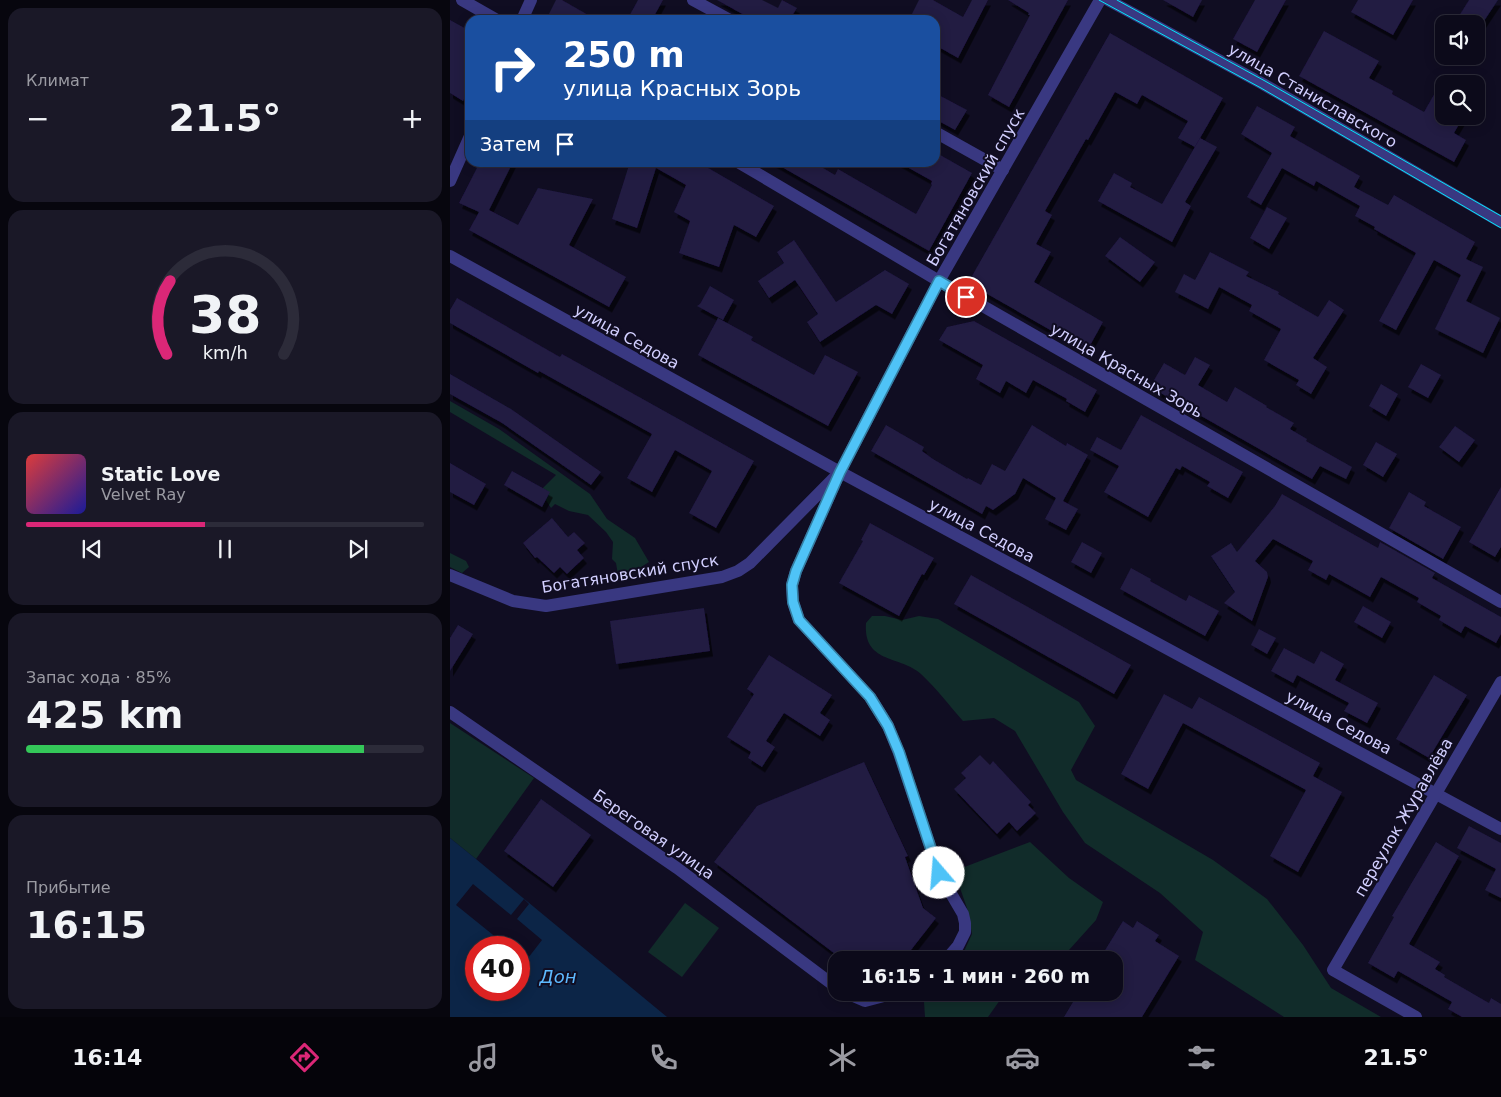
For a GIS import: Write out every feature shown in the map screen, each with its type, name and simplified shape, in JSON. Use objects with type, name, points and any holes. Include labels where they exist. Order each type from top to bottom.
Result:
[{"type":"street","points":[[462,0],[488,15]]},
{"type":"street","points":[[524,15],[531,0]]},
{"type":"street","points":[[693,0],[721,15]]},
{"type":"street","name":"Богатяновский спуск","points":[[954,951],[964,932],[963,914],[939,873],[902,761],[888,726],[870,697],[799,620],[793,602],[792,585],[796,571],[840,472],[939,281],[1100,0]]},
{"type":"street","name":"улица Станиславского","points":[[1108,0],[1263,84],[1501,222]]},
{"type":"street","points":[[940,135],[1003,170]]},
{"type":"street","points":[[450,181],[465,147]]},
{"type":"street","name":"улица Красных Зорь","points":[[746,167],[939,281],[1501,602]]},
{"type":"street","name":"улица Седова","points":[[450,256],[840,472],[1501,829]]},
{"type":"street","name":"Богатяновский спуск","points":[[450,575],[513,600],[546,606],[722,577],[738,571],[750,563],[840,472]]},
{"type":"street","name":"переулок Журавлёва","points":[[1416,1017],[1334,970],[1501,682]]},
{"type":"street","name":"Береговая улица","points":[[450,712],[677,868],[828,981]]},
{"type":"green space","points":[[450,401],[499,429],[590,494],[607,519],[635,538],[649,562],[619,581],[616,563],[612,559],[613,542],[606,532],[588,515],[569,511],[555,504],[551,508],[540,491],[556,475],[450,412]]},
{"type":"green space","points":[[450,553],[466,561],[469,567],[462,573],[450,567]]},
{"type":"green space","points":[[872,616],[885,616],[902,620],[919,616],[938,619],[1079,702],[1095,726],[1071,770],[1076,780],[1213,860],[1267,899],[1303,945],[1331,988],[1381,1017],[1284,1017],[1195,960],[1203,932],[1160,893],[1085,843],[1063,812],[1015,731],[994,718],[963,721],[921,674],[877,652],[870,646],[867,636],[866,623]]},
{"type":"green space","points":[[450,723],[534,778],[476,859],[450,838]]},
{"type":"green space","points":[[1030,842],[1069,878],[1103,902],[1096,920],[1068,951],[964,951],[972,934],[967,908],[954,871]]},
{"type":"green space","points":[[685,903],[719,928],[682,977],[648,952]]},
{"type":"green space","points":[[999,1001],[988,1017],[925,1017],[924,1002]]},
{"type":"water","name":"Дон","points":[[450,838],[667,1017],[450,1017]]},
{"type":"pier","points":[[473,884],[511,915],[524,899],[529,904],[517,919],[542,940],[530,956],[530,936],[494,936],[456,905]]},
{"type":"building","points":[[556,0],[562,0],[588,15],[548,15]]},
{"type":"building","points":[[638,0],[663,0],[655,15],[630,15]]},
{"type":"building","points":[[717,0],[762,0],[778,8],[782,0],[797,8],[793,15],[744,15]]},
{"type":"building","points":[[919,0],[933,0],[963,17],[972,0],[988,0],[958,58],[940,48],[940,15],[912,15]]},
{"type":"building","points":[[1008,0],[1068,0],[1009,107],[988,95],[1030,15]]},
{"type":"building","points":[[1163,0],[1202,0],[1193,17]]},
{"type":"building","points":[[1255,0],[1286,0],[1257,52],[1233,39]]},
{"type":"building","points":[[1358,0],[1413,0],[1393,35],[1351,12]]},
{"type":"building","points":[[1469,0],[1498,0],[1485,20],[1485,15],[1460,15]]},
{"type":"building","points":[[450,20],[465,28],[465,97],[463,101],[450,93]]},
{"type":"building","points":[[1324,31],[1379,61],[1369,78],[1393,91],[1392,94],[1424,112],[1435,93],[1435,125],[1459,125],[1454,133],[1466,140],[1454,162],[1299,76]]},
{"type":"building","points":[[1110,33],[1223,98],[1195,147],[1178,138],[1188,121],[1142,95],[1137,104],[1115,92],[1045,211],[1052,215],[1036,244],[1051,252],[1034,282],[1103,322],[1087,351],[968,283]]},
{"type":"building","points":[[940,96],[967,110],[955,130],[940,122]]},
{"type":"building","points":[[1257,106],[1295,127],[1290,136],[1360,176],[1354,187],[1388,205],[1394,195],[1475,242],[1466,259],[1483,267],[1466,301],[1500,318],[1483,353],[1435,329],[1461,275],[1434,260],[1396,330],[1379,321],[1416,253],[1355,216],[1360,206],[1316,181],[1314,186],[1282,168],[1261,205],[1247,197],[1272,153],[1241,134]]},
{"type":"building","points":[[1200,138],[1217,147],[1185,202],[1191,206],[1172,242],[1098,201],[1114,173],[1132,183],[1130,187],[1162,204]]},
{"type":"building","points":[[940,155],[972,173],[929,251],[782,167],[821,167],[835,175],[838,169],[916,214],[932,185],[932,181],[907,167],[940,167]]},
{"type":"building","points":[[477,167],[510,167],[489,210],[518,225],[538,188],[593,199],[569,245],[626,277],[609,307],[469,230],[479,212],[459,203]]},
{"type":"building","points":[[628,167],[707,167],[774,206],[756,237],[734,225],[719,267],[679,253],[690,221],[674,212],[686,185],[656,168],[637,228],[612,219]]},
{"type":"building","points":[[1267,207],[1287,218],[1269,249],[1250,238]]},
{"type":"building","points":[[1120,237],[1155,262],[1140,282],[1105,256]]},
{"type":"building","points":[[794,240],[836,302],[885,270],[909,284],[892,314],[876,305],[820,342],[807,322],[818,314],[795,280],[769,298],[758,281],[784,263],[777,252]]},
{"type":"building","points":[[1210,252],[1249,272],[1246,276],[1279,292],[1278,294],[1318,317],[1329,300],[1344,310],[1313,358],[1327,367],[1311,394],[1296,385],[1299,380],[1264,360],[1281,329],[1249,311],[1252,305],[1219,287],[1208,309],[1175,292],[1184,274],[1195,280]]},
{"type":"building","points":[[710,286],[734,300],[723,320],[697,306]]},
{"type":"building","points":[[457,298],[560,357],[562,354],[754,461],[716,528],[689,513],[712,471],[675,450],[652,492],[627,478],[652,434],[450,323],[450,310]]},
{"type":"building","points":[[718,318],[753,337],[751,340],[814,375],[825,355],[858,372],[828,426],[698,355]]},
{"type":"building","points":[[974,321],[1097,390],[1085,412],[1066,401],[1067,399],[1033,380],[1026,393],[1006,381],[1000,393],[976,379],[983,365],[939,340],[947,327]]},
{"type":"building","points":[[1195,357],[1210,365],[1198,385],[1227,402],[1235,387],[1294,423],[1290,429],[1307,439],[1306,441],[1352,467],[1346,479],[1320,466],[1312,479],[1150,387],[1164,363],[1185,375]]},
{"type":"building","points":[[1421,364],[1441,375],[1428,398],[1408,387]]},
{"type":"building","points":[[450,374],[511,409],[601,472],[591,485],[502,423],[450,394]]},
{"type":"building","points":[[1381,384],[1398,394],[1386,416],[1369,406]]},
{"type":"building","points":[[1141,415],[1243,472],[1228,498],[1207,486],[1210,482],[1182,466],[1180,470],[1176,468],[1148,517],[1104,492],[1119,466],[1090,450],[1097,437],[1121,450]]},
{"type":"building","points":[[886,425],[924,447],[922,451],[933,459],[981,485],[992,464],[1005,471],[1032,425],[1066,446],[1067,443],[1088,455],[1063,501],[1078,509],[1066,530],[1045,519],[1056,498],[1023,478],[1015,494],[993,510],[986,506],[982,514],[871,451]]},
{"type":"building","points":[[1455,426],[1475,440],[1459,462],[1439,447]]},
{"type":"building","points":[[1376,442],[1397,454],[1383,477],[1363,465]]},
{"type":"building","points":[[450,463],[486,484],[474,505],[450,492]]},
{"type":"building","points":[[512,471],[550,492],[542,507],[504,485]]},
{"type":"building","points":[[1501,487],[1501,547],[1495,557],[1469,542]]},
{"type":"building","points":[[1409,492],[1426,502],[1424,506],[1461,527],[1443,559],[1389,528]]},
{"type":"building","points":[[1282,494],[1378,548],[1380,542],[1435,573],[1432,578],[1501,617],[1501,634],[1496,643],[1465,626],[1461,633],[1439,620],[1441,616],[1417,602],[1419,598],[1381,577],[1370,597],[1329,574],[1326,580],[1308,570],[1313,561],[1273,539],[1255,561],[1267,572],[1268,577],[1252,621],[1224,603],[1235,592],[1211,556],[1231,543],[1237,552],[1275,506]]},
{"type":"building","points":[[552,518],[568,537],[574,532],[585,543],[577,550],[584,558],[567,574],[560,567],[554,573],[537,557],[535,558],[523,543]]},
{"type":"building","points":[[870,523],[934,558],[924,575],[922,574],[899,616],[839,583],[863,541],[861,540]]},
{"type":"building","points":[[1082,542],[1102,553],[1091,573],[1071,562]]},
{"type":"building","points":[[1131,568],[1186,601],[1189,595],[1219,611],[1205,636],[1120,589]]},
{"type":"building","points":[[971,575],[1131,665],[1114,694],[954,604]]},
{"type":"building","points":[[1363,606],[1391,622],[1382,638],[1354,622]]},
{"type":"building","points":[[704,608],[710,651],[616,664],[610,621]]},
{"type":"building","points":[[458,625],[473,634],[450,671],[450,638]]},
{"type":"building","points":[[1259,629],[1276,638],[1267,654],[1251,645]]},
{"type":"building","points":[[1284,648],[1314,664],[1321,651],[1344,664],[1335,680],[1378,703],[1367,723],[1344,711],[1349,703],[1297,675],[1293,683],[1271,671]]},
{"type":"building","points":[[769,655],[832,695],[820,713],[830,720],[820,736],[784,713],[766,741],[775,747],[762,767],[748,758],[751,752],[727,737],[754,694],[747,689]]},
{"type":"building","points":[[1434,675],[1467,695],[1429,758],[1396,739]]},
{"type":"building","points":[[1164,694],[1192,709],[1199,697],[1320,763],[1313,776],[1342,792],[1298,872],[1270,856],[1306,790],[1183,723],[1148,789],[1121,774]]},
{"type":"building","points":[[980,755],[990,765],[993,761],[1031,802],[1028,805],[1036,813],[1017,831],[1009,822],[997,834],[954,789],[966,778],[961,773]]},
{"type":"building","points":[[864,762],[908,856],[905,857],[923,908],[936,918],[911,950],[912,951],[831,951],[714,862],[757,806]]},
{"type":"building","points":[[541,799],[591,835],[553,887],[504,851]]},
{"type":"building","points":[[1469,826],[1501,843],[1501,898],[1485,890],[1496,869],[1457,848]]},
{"type":"building","points":[[1436,842],[1459,856],[1409,944],[1440,962],[1435,969],[1445,975],[1444,977],[1489,1003],[1491,998],[1501,1004],[1501,1017],[1462,1017],[1448,1009],[1452,1002],[1398,971],[1394,978],[1368,963],[1394,917],[1392,916]]},
{"type":"building","points":[[1123,921],[1133,928],[1137,921],[1159,935],[1155,941],[1179,956],[1142,1017],[1064,1017],[1074,1001],[1123,1001],[1123,951],[1105,951]]},
{"type":"tram line","points":[[1099,0],[1261,88],[1501,228]]},
{"type":"tram line","points":[[1117,0],[1265,81],[1501,216]]},
{"type":"route","points":[[939,873],[899,752],[888,726],[870,697],[799,620],[793,602],[792,585],[796,571],[840,472],[939,281],[966,297]]}]
